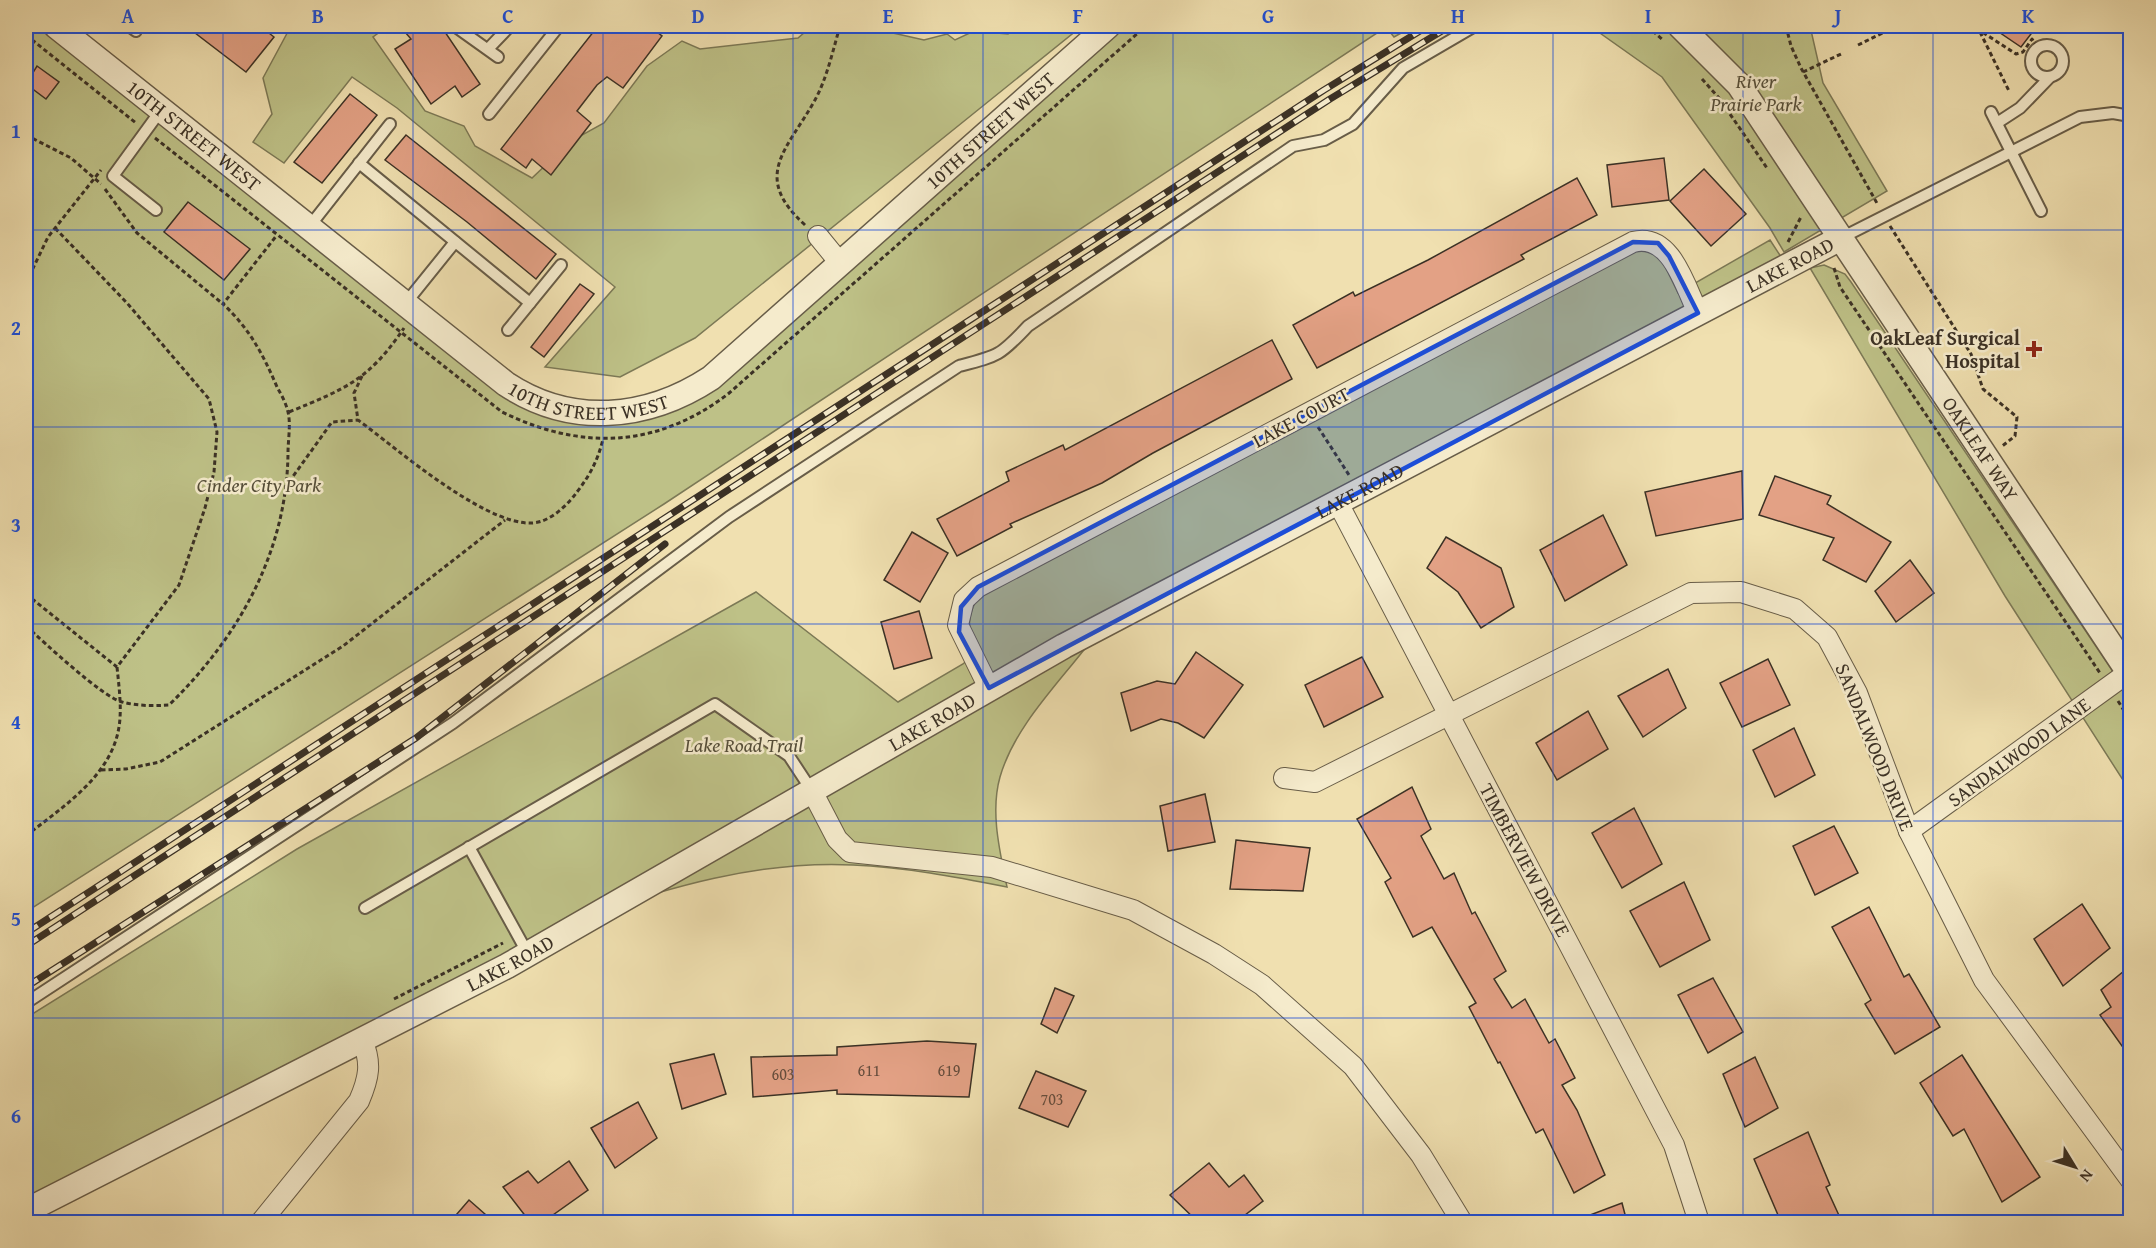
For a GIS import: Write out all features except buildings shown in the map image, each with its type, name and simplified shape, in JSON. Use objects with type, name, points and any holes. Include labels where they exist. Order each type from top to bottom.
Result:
[{"type":"street","name":"10TH STREET WEST","points":[[60,27],[506,384],[533,399],[586,414],[627,412],[673,399],[711,378],[1108,26]]},
{"type":"street","name":"OAKLEAF WAY","points":[[1675,36],[1739,85],[1832,242],[2130,672]]},
{"type":"street","points":[[818,236],[840,263]]},
{"type":"street","name":"LAKE COURT","points":[[988,688],[957,625],[961,607],[969,593],[1309,413],[1633,242],[1649,241],[1663,248],[1698,313]]},
{"type":"street","name":"LAKE ROAD","points":[[26,1211],[528,954],[988,688],[1141,604],[1832,242]]},
{"type":"street","name":"TIMBERVIEW DRIVE","points":[[1348,497],[1449,715],[1674,1145],[1699,1222]]},
{"type":"street","name":"SANDALWOOD DRIVE","points":[[1284,778],[1315,782],[1691,593],[1741,592],[1795,609],[1827,637],[1857,693],[1909,831],[1984,980],[2130,1179]]},
{"type":"street","name":"SANDALWOOD LANE","points":[[1909,831],[2130,672]]},
{"type":"street","points":[[812,791],[837,839],[850,852],[992,867],[1133,910],[1176,931],[1262,985],[1353,1066],[1421,1155],[1462,1222]]},
{"type":"street","points":[[261,1222],[359,1101],[368,1079],[370,1056],[362,1040]]},
{"type":"lane","points":[[488,49],[510,26]]},
{"type":"lane","points":[[489,114],[560,26]]},
{"type":"lane","points":[[26,1003],[453,723],[729,517],[959,366],[989,359],[1006,351],[1028,326],[1293,146],[1324,140],[1353,124],[1403,68],[1475,26]]},
{"type":"lane","points":[[456,27],[498,57]]},
{"type":"lane","points":[[1997,123],[2020,108],[2062,68],[2062,57],[2051,46],[2038,48],[2031,58],[2032,68],[2039,75],[2050,77]]},
{"type":"lane","points":[[156,210],[113,176],[142,127],[162,110]]},
{"type":"lane","points":[[1991,112],[2041,211]]},
{"type":"lane","points":[[1832,242],[1883,214],[2080,117],[2113,113],[2130,116]]},
{"type":"lane","points":[[309,227],[390,124]]},
{"type":"lane","points":[[359,163],[530,303]]},
{"type":"lane","points":[[410,307],[455,242]]},
{"type":"lane","points":[[508,330],[561,265]]},
{"type":"lane","points":[[365,908],[715,704],[789,756],[812,791]]},
{"type":"lane","points":[[469,847],[528,954]]},
{"type":"path","points":[[818,236],[793,214],[781,196],[776,180],[778,166],[790,140],[816,98],[840,26]]},
{"type":"path","points":[[26,35],[502,412],[546,431],[571,437],[603,439],[621,438],[664,429],[691,419],[720,400],[1146,26]]},
{"type":"path","points":[[1647,26],[1675,36]]},
{"type":"path","points":[[1786,26],[1791,46],[1803,72],[1883,214],[1971,354],[1983,389],[2017,417],[2015,436],[2000,447]]},
{"type":"path","points":[[1858,45],[1897,26]]},
{"type":"path","points":[[1954,26],[1979,30],[2016,54],[2023,52],[2032,39],[2038,48]]},
{"type":"path","points":[[1979,30],[2009,91]]},
{"type":"path","points":[[1803,72],[1841,54]]},
{"type":"path","points":[[1699,75],[1719,98],[1770,171]]},
{"type":"path","points":[[130,133],[142,127]]},
{"type":"path","points":[[26,135],[71,158],[95,177],[137,233],[241,321],[260,349],[289,412],[288,483],[271,557],[240,621],[201,674],[169,705],[120,701],[70,665],[26,626]]},
{"type":"path","points":[[26,283],[48,237],[102,168]]},
{"type":"path","points":[[1795,208],[1832,242],[1840,287],[2130,720]]},
{"type":"path","points":[[26,836],[101,770],[119,728],[120,701],[117,667],[179,585],[207,499],[213,472],[217,432],[209,399],[120,296],[55,228]]},
{"type":"path","points":[[223,304],[277,235]]},
{"type":"path","points":[[289,412],[342,390],[370,371],[400,333],[410,307]]},
{"type":"path","points":[[358,420],[354,393],[362,376]]},
{"type":"path","points":[[1309,413],[1350,476],[1348,497]]},
{"type":"path","points":[[288,483],[332,422],[358,420],[461,497],[505,520],[541,522],[569,503],[592,471],[603,439]]},
{"type":"path","points":[[101,770],[126,769],[159,762],[343,646],[505,520]]},
{"type":"path","points":[[26,594],[117,667]]},
{"type":"highlighted area","points":[[1633,242],[1658,243],[1669,256],[1698,313],[989,688],[959,632],[961,607],[978,587]]},
{"type":"green space","name":"Cinder City Park","points":[[26,26],[56,26],[506,384],[567,410],[682,395],[1108,26],[1414,26],[1394,37],[1386,27],[664,504],[26,912]]},
{"type":"green space","points":[[291,26],[388,26],[373,37],[425,111],[464,126],[475,146],[532,178],[571,141],[604,123],[647,66],[682,41],[700,49],[798,38],[812,26],[881,26],[893,33],[924,40],[947,34],[955,40],[974,31],[1008,34],[1021,26],[1082,26],[695,338],[620,377],[545,367],[615,287],[397,108],[352,77],[284,163],[253,142],[272,114],[263,78]]},
{"type":"green space","name":"River Prairie Park","points":[[1590,26],[1810,26],[1823,83],[1887,191],[1784,252],[1770,228],[1662,77]]},
{"type":"green space","name":"Lake Road Trail","points":[[1770,240],[1787,266],[1087,646],[1015,741],[1000,777],[996,818],[1007,887],[891,868],[818,865],[783,867],[714,878],[613,906],[580,917],[26,1202],[26,1018],[297,849],[756,592],[898,702],[963,664],[978,650],[970,629],[970,616],[979,596],[1635,250],[1650,250],[1663,262],[1678,293]]},
{"type":"green space","points":[[1824,265],[1845,274],[1851,282],[2130,697],[2130,791],[2005,596],[1810,268]]},
{"type":"railway","points":[[26,933],[1324,90],[1428,26]]},
{"type":"railway","points":[[26,946],[1330,99],[1450,26]]},
{"type":"railway","points":[[26,987],[416,738],[665,544]]},
{"type":"place","name":"OakLeaf Surgical Hospital","points":[[2034,349]]}]
